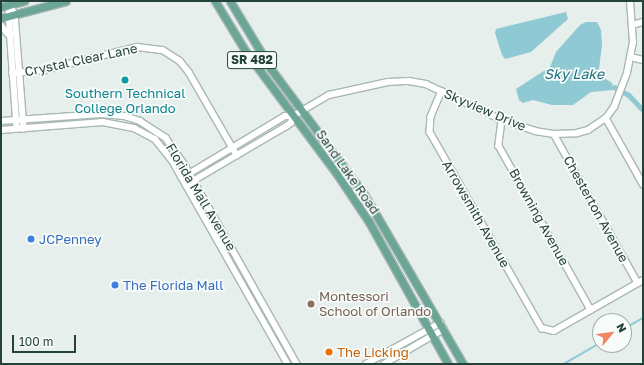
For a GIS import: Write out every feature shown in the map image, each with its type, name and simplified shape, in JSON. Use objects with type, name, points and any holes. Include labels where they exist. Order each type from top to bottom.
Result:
[{"type":"main road","points":[[1,7],[24,1]]},
{"type":"main road","points":[[1,18],[66,1]]},
{"type":"main road","name":"Sand Lake Road","points":[[215,1],[246,52],[354,199],[448,364]]},
{"type":"main road","name":"Sand Lake Road","points":[[230,1],[259,50],[364,194],[463,364]]},
{"type":"main road","points":[[354,199],[364,194]]},
{"type":"street","points":[[630,1],[633,25],[631,57],[619,96],[606,118],[643,184]]},
{"type":"street","points":[[10,5],[20,73],[24,129]]},
{"type":"street","points":[[12,15],[10,37],[16,128]]},
{"type":"street","points":[[633,25],[643,22]]},
{"type":"street","points":[[1,25],[10,37]]},
{"type":"street","name":"Crystal Clear Lane","points":[[12,73],[44,70],[137,47],[163,50],[180,61],[189,72],[237,155]]},
{"type":"street","points":[[631,57],[643,60]]},
{"type":"street","name":"Skyview Drive","points":[[293,116],[329,95],[388,82],[409,80],[426,84],[502,120],[554,134],[577,133],[606,118]]},
{"type":"street","name":"Arrowsmith Avenue","points":[[442,92],[431,117],[430,132],[537,322],[548,331],[554,330],[591,310]]},
{"type":"street","name":"Florida Mall Avenue","points":[[1,121],[105,114],[124,116],[150,127],[166,138],[190,173],[297,364]]},
{"type":"street","points":[[182,178],[286,116],[293,116],[291,123],[186,185]]},
{"type":"street","name":"Browning Avenue","points":[[502,120],[500,146],[591,310]]},
{"type":"street","name":"Florida Mall Avenue","points":[[1,130],[103,122],[134,128],[160,144],[182,178],[288,364]]},
{"type":"street","name":"Chesterton Avenue","points":[[554,134],[640,282]]},
{"type":"street","points":[[591,310],[640,282]]},
{"type":"street","points":[[366,364],[429,329],[442,326]]},
{"type":"street","points":[[384,364],[433,336],[442,326]]},
{"type":"street","points":[[279,348],[286,345]]},
{"type":"water","points":[[566,12],[568,19],[531,52],[505,59],[502,55],[495,33],[496,29]]},
{"type":"water","name":"Sky Lake","points":[[586,22],[597,22],[601,30],[602,45],[599,69],[601,76],[612,83],[613,90],[591,92],[573,105],[552,105],[533,100],[523,103],[519,100],[516,89],[550,67],[556,52],[580,25]]},
{"type":"waterway","points":[[614,87],[629,95],[643,110]]},
{"type":"waterway","points":[[632,324],[643,318]]},
{"type":"waterway","points":[[564,364],[592,348]]},
{"type":"place","name":"Southern Technical College Orlando","points":[[125,80]]},
{"type":"place","name":"JCPenney","points":[[31,239]]},
{"type":"place","name":"The Florida Mall","points":[[115,285]]},
{"type":"place","name":"Montessori School of Orlando","points":[[311,304]]},
{"type":"place","name":"The Licking","points":[[329,352]]}]
